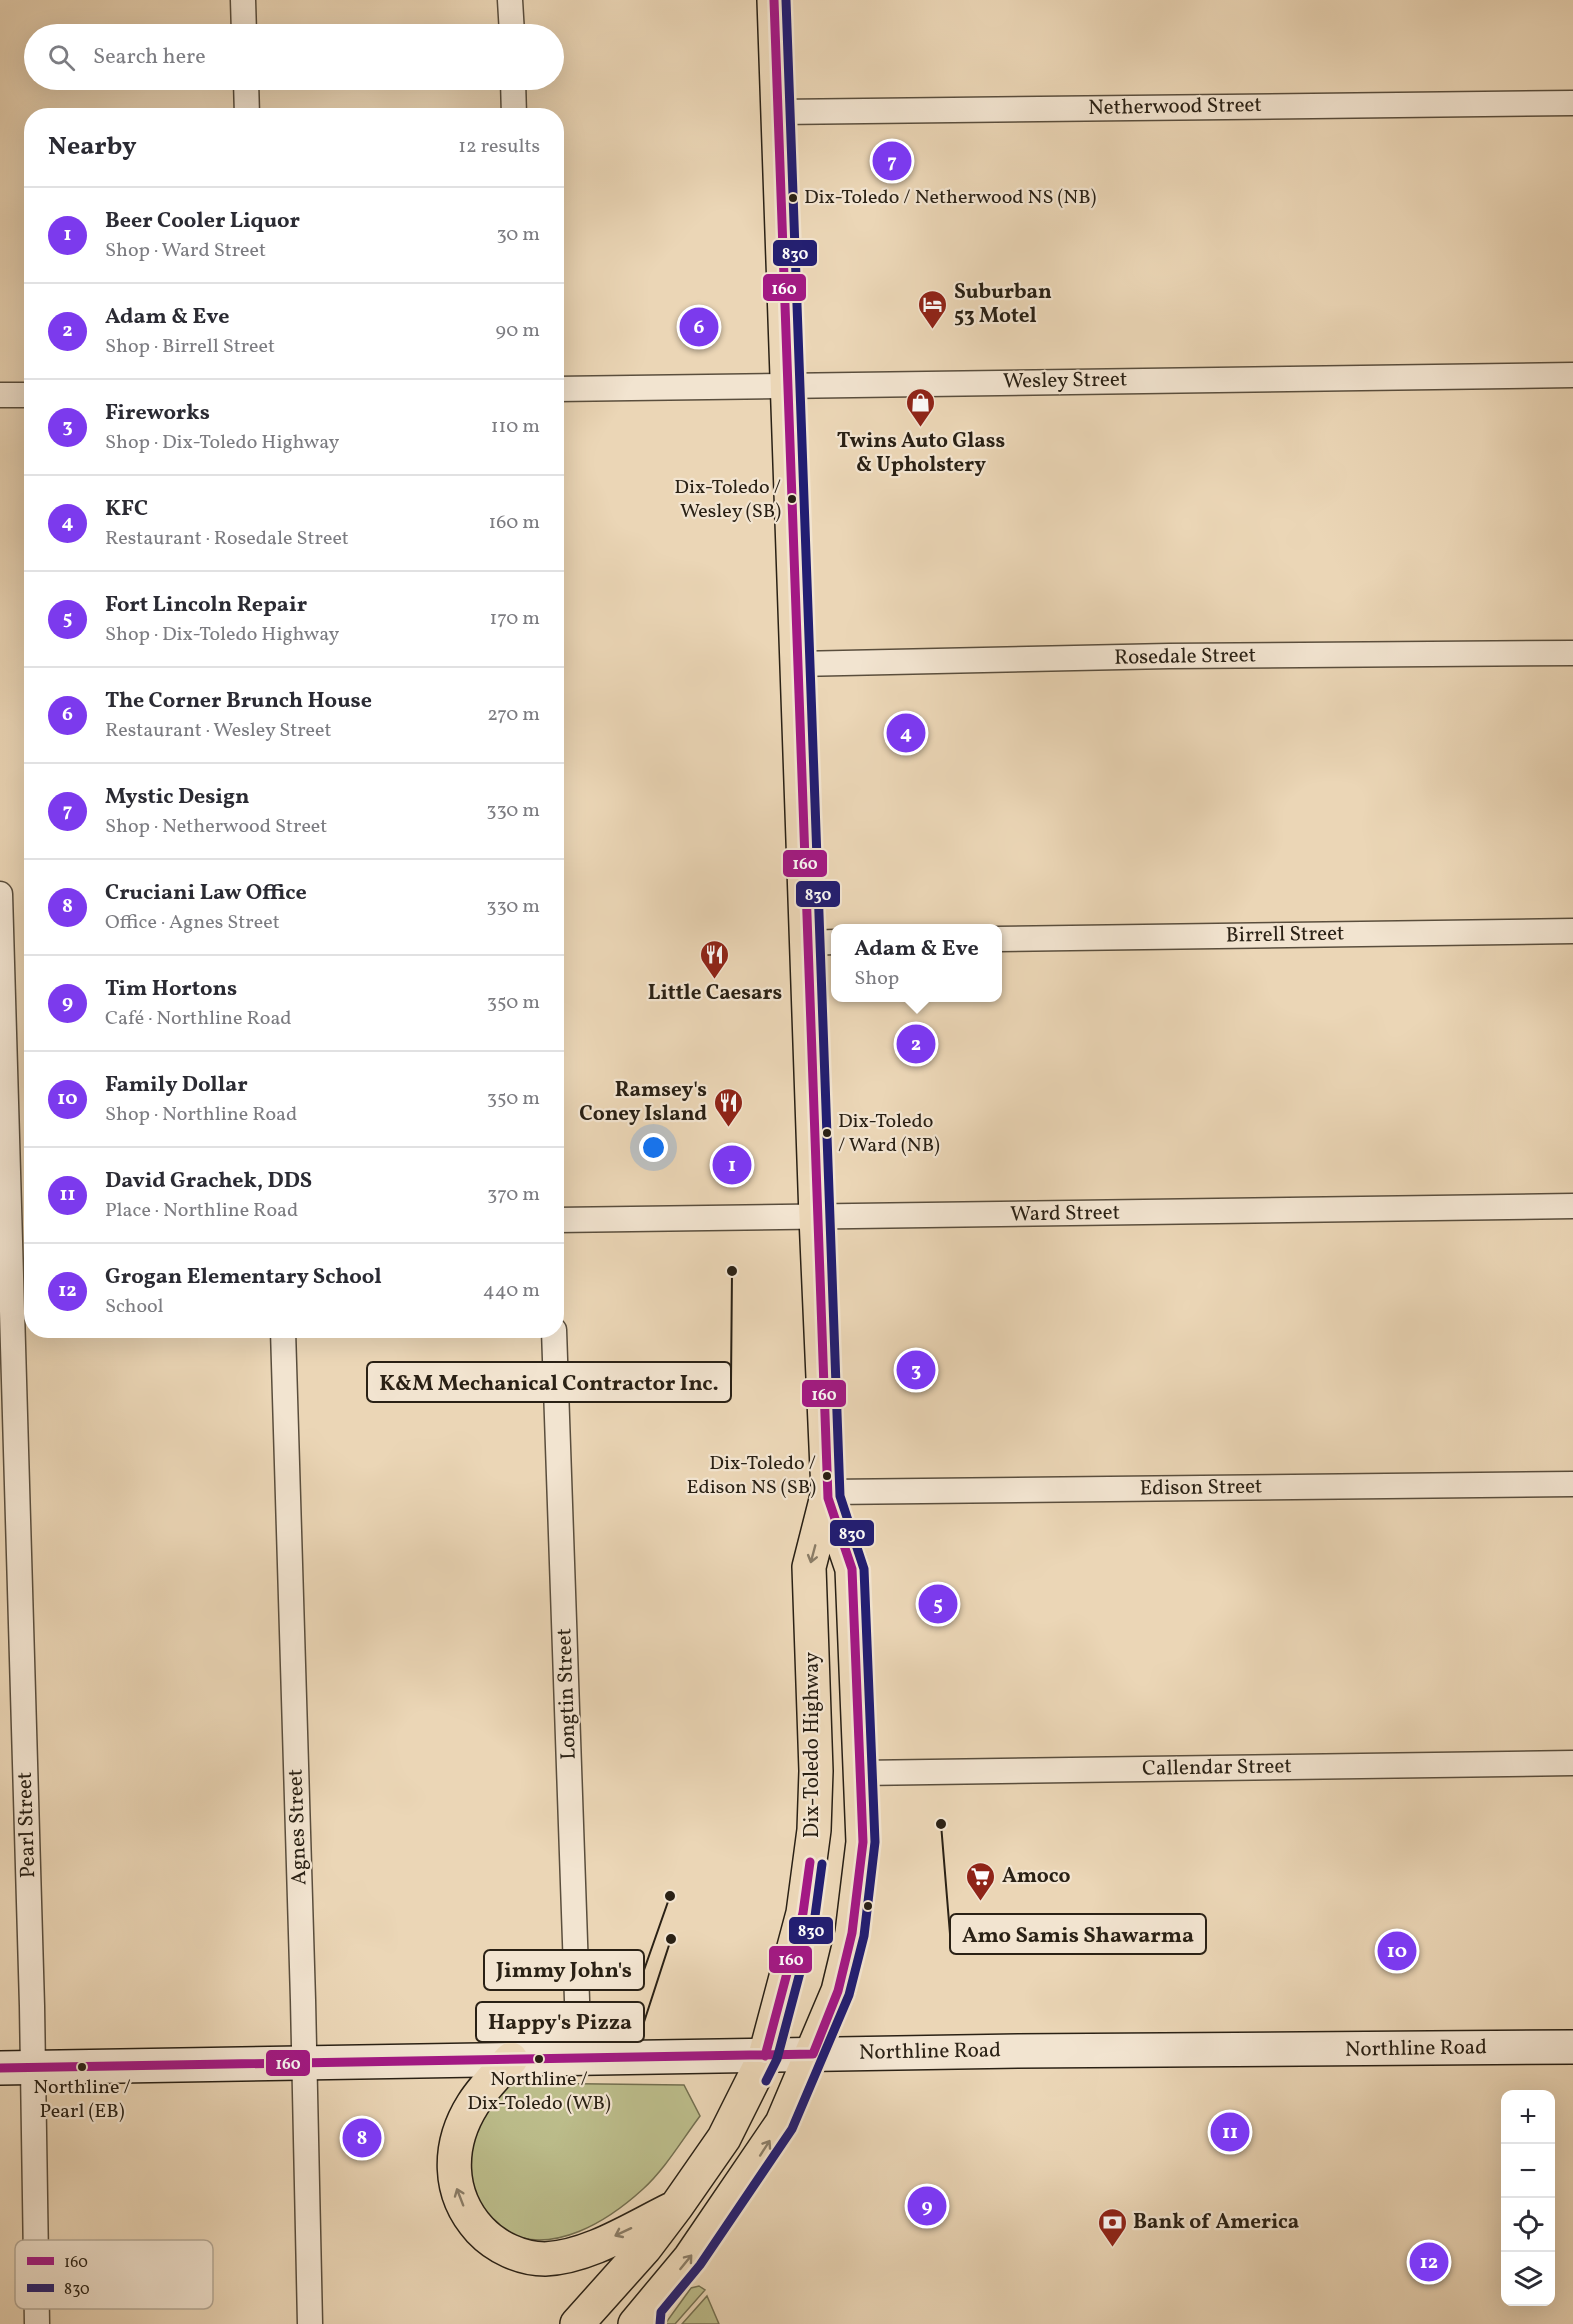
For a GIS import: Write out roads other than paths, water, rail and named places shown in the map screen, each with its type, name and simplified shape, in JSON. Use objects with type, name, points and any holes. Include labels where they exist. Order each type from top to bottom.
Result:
[{"type":"main road","name":"Dix-Toledo Highway","points":[[644,2318],[690,2258],[776,2132],[813,2054],[838,1990],[852,1934],[863,1842],[852,1569],[828,1495],[816,1217],[821,942],[797,664],[774,0]]},
{"type":"main road","name":"Dix-Toledo Highway","points":[[577,2324],[645,2248],[676,2207],[724,2138],[765,2056],[802,1913],[814,1830],[816,1771],[809,1567],[828,1495]]},
{"type":"main road","name":"Northline Road","points":[[0,2068],[813,2054],[1573,2047]]},
{"type":"main road","points":[[511,2059],[474,2102],[461,2129],[454,2156],[456,2189],[462,2204],[487,2237],[498,2245],[522,2255],[553,2258],[587,2249],[676,2207]]},
{"type":"main road","points":[[596,2324],[645,2248]]},
{"type":"street","points":[[243,0],[244,24]]},
{"type":"street","points":[[510,0],[511,24]]},
{"type":"street","points":[[246,90],[247,108]]},
{"type":"street","points":[[513,90],[514,108]]},
{"type":"street","name":"Netherwood Street","points":[[778,112],[1573,103]]},
{"type":"street","name":"Wesley Street","points":[[564,389],[1573,375]]},
{"type":"street","points":[[0,395],[24,395]]},
{"type":"street","name":"Rosedale Street","points":[[797,664],[1158,657],[1573,653]]},
{"type":"street","name":"Pearl Street","points":[[0,894],[14,1226],[35,2240]]},
{"type":"street","name":"Birrell Street","points":[[1002,939],[1573,931]]},
{"type":"street","name":"Ward Street","points":[[564,1220],[1573,1206]]},
{"type":"street","name":"Agnes Street","points":[[283,1338],[310,2324]]},
{"type":"street","name":"Longtin Street","points":[[555,1338],[579,2058]]},
{"type":"street","name":"Edison Street","points":[[828,1495],[1573,1484]]},
{"type":"street","name":"Callendar Street","points":[[860,1773],[1573,1763]]},
{"type":"street","name":"Pearl Street","points":[[37,2309],[37,2324]]},
{"type":"place","name":"Mystic Design","points":[[892,161]]},
{"type":"place","name":"Dix-Toledo / Netherwood NS (NB)","points":[[793,198]]},
{"type":"place","name":"The Corner Brunch House","points":[[699,327]]},
{"type":"place","name":"Suburban 53 Motel","points":[[933,330]]},
{"type":"place","name":"Twins Auto Glass & Upholstery","points":[[921,428]]},
{"type":"place","name":"Dix-Toledo / Wesley (SB)","points":[[792,499]]},
{"type":"place","name":"KFC","points":[[906,733]]},
{"type":"place","name":"Little Caesars","points":[[715,980]]},
{"type":"place","name":"Adam & Eve","points":[[916,1044]]},
{"type":"place","name":"Ramsey's Coney Island","points":[[728,1128]]},
{"type":"place","name":"Dix-Toledo / Ward (NB)","points":[[827,1133]]},
{"type":"place","name":"Beer Cooler Liquor","points":[[732,1165]]},
{"type":"place","name":"K&M Mechanical Contractor Inc.","points":[[732,1271]]},
{"type":"place","name":"Fireworks","points":[[916,1370]]},
{"type":"place","name":"Dix-Toledo / Edison NS (SB)","points":[[827,1476]]},
{"type":"place","name":"Fort Lincoln Repair","points":[[938,1604]]},
{"type":"place","name":"Amo Samis Shawarma","points":[[941,1824]]},
{"type":"place","name":"Jimmy John's","points":[[670,1896]]},
{"type":"place","name":"Amoco","points":[[981,1902]]},
{"type":"place","name":"Happy's Pizza","points":[[671,1939]]},
{"type":"place","name":"Family Dollar","points":[[1397,1951]]},
{"type":"place","name":"Northline / Dix-Toledo (WB)","points":[[539,2059]]},
{"type":"place","name":"Northline / Pearl (EB)","points":[[82,2067]]},
{"type":"place","name":"David Grachek, DDS","points":[[1230,2132]]},
{"type":"place","name":"Cruciani Law Office","points":[[362,2138]]},
{"type":"place","name":"Tim Hortons","points":[[927,2206]]},
{"type":"place","name":"Bank of America","points":[[1112,2248]]},
{"type":"place","name":"Grogan Elementary School","points":[[1429,2262]]}]
